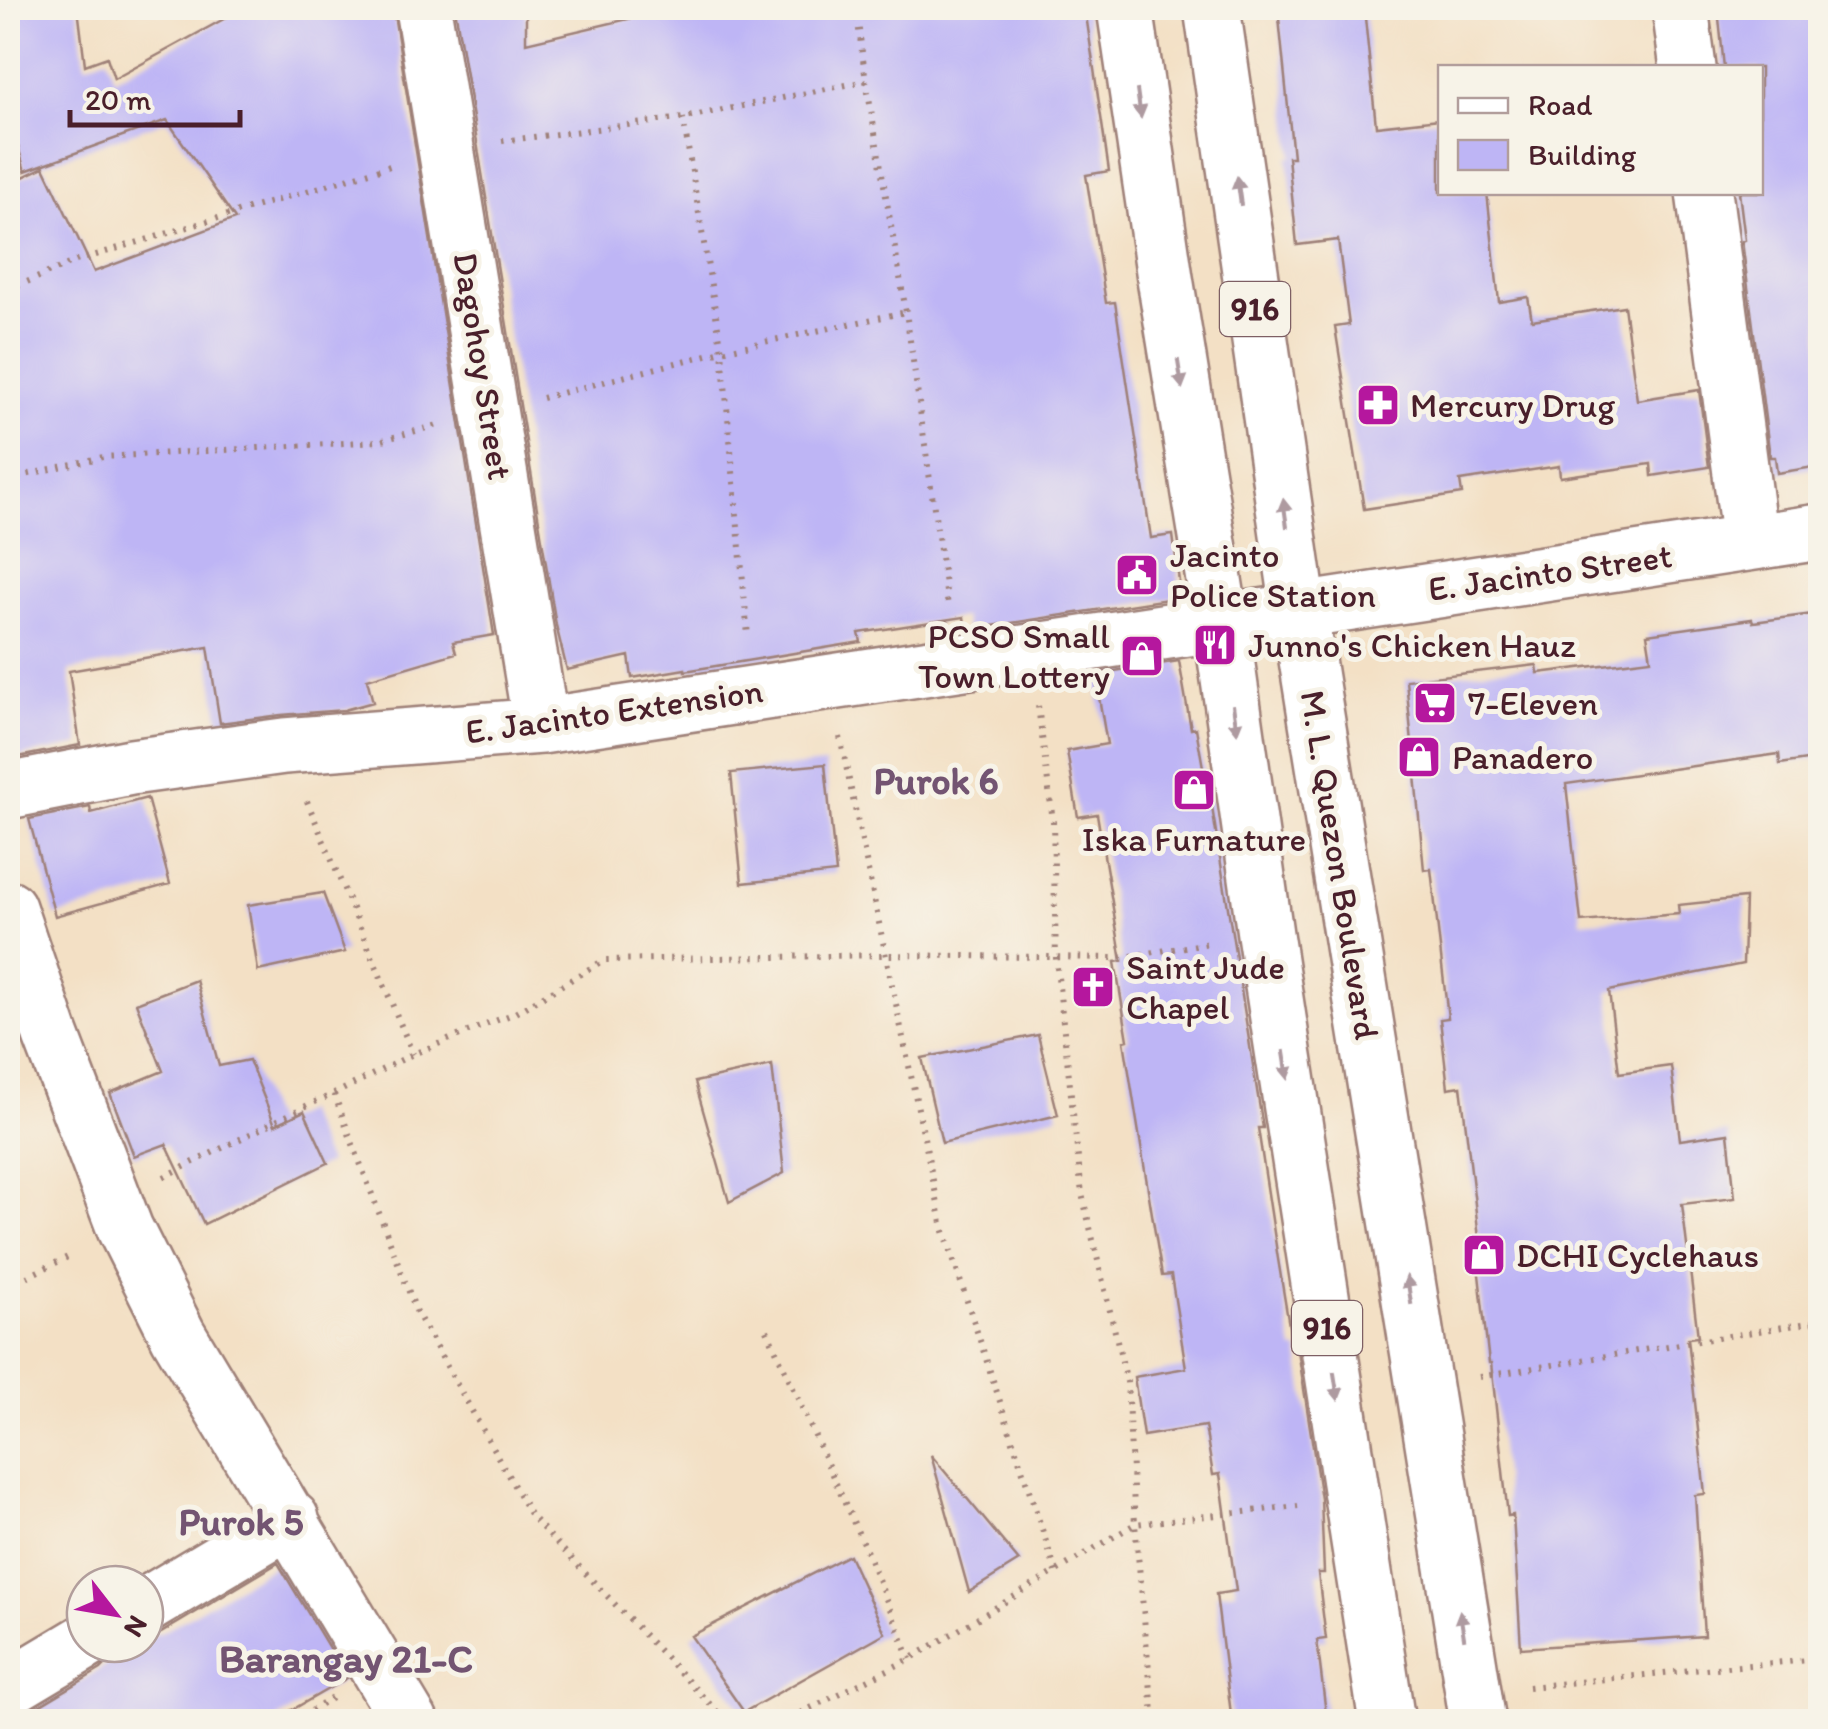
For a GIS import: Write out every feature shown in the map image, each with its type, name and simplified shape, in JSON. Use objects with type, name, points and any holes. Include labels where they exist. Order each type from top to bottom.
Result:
[{"type":"street","name":"Dagohoy Street","points":[[423,8],[541,726]]},
{"type":"street","name":"916","points":[[1125,8],[1387,1722]]},
{"type":"street","name":"M. L. Quezon Boulevard","points":[[1212,8],[1299,610],[1476,1707]]},
{"type":"street","points":[[1680,8],[1688,65]]},
{"type":"street","points":[[1704,195],[1750,542]]},
{"type":"street","name":"E. Jacinto Street","points":[[1221,623],[1820,532]]},
{"type":"street","name":"E. Jacinto Extension","points":[[8,791],[131,767],[284,746],[541,726],[1221,623]]},
{"type":"street","points":[[8,908],[119,1215],[178,1334],[410,1722]]},
{"type":"street","points":[[165,1594],[291,1520]]},
{"type":"street","points":[[8,1688],[65,1654]]},
{"type":"path","points":[[856,8],[956,662]]},
{"type":"path","points":[[683,118],[722,350],[754,692]]},
{"type":"path","points":[[1030,650],[1054,821],[1056,959],[1082,1194],[1127,1382],[1135,1524],[1154,1722]]},
{"type":"path","points":[[829,682],[943,1228],[1056,1572]]},
{"type":"path","points":[[284,746],[412,1054]]},
{"type":"path","points":[[8,1286],[119,1215],[308,1104],[412,1054],[515,1013],[604,960],[886,955],[1119,958],[1265,934]]},
{"type":"path","points":[[334,1094],[417,1313],[531,1516],[728,1722]]},
{"type":"path","points":[[1424,1387],[1820,1320]]},
{"type":"path","points":[[767,1330],[870,1559],[910,1659]]},
{"type":"path","points":[[782,1722],[910,1659],[1135,1524],[1354,1500]]},
{"type":"path","points":[[1476,1707],[1692,1670],[1820,1659]]},
{"type":"building","points":[[8,8],[78,8],[85,65],[107,57],[114,79],[244,8],[393,8],[494,635],[453,642],[456,653],[367,679],[373,702],[344,710],[220,723],[208,647],[69,671],[80,745],[13,758],[8,737],[8,184],[44,167],[94,272],[235,219],[167,120],[25,171],[8,111]]},
{"type":"building","points":[[455,8],[526,8],[526,43],[675,8],[1085,8],[1109,171],[1086,175],[1106,303],[1115,302],[1151,538],[1173,535],[1181,597],[966,630],[964,617],[859,633],[861,642],[632,678],[629,656],[567,670],[556,625]]},
{"type":"building","points":[[1278,8],[1364,8],[1376,126],[1438,119],[1438,195],[1487,195],[1499,302],[1528,297],[1532,320],[1624,306],[1637,400],[1699,390],[1709,467],[1652,476],[1651,464],[1560,477],[1559,466],[1460,481],[1462,494],[1364,509],[1335,327],[1349,325],[1338,240],[1297,245],[1288,157],[1293,157]]},
{"type":"building","points":[[1718,8],[1820,8],[1820,466],[1777,473],[1775,457],[1770,457],[1739,195],[1763,195],[1763,65],[1724,65]]},
{"type":"building","points":[[1820,616],[1820,758],[1780,764],[1779,754],[1566,784],[1581,922],[1679,914],[1678,905],[1745,898],[1743,964],[1609,991],[1619,1073],[1671,1066],[1680,1140],[1728,1133],[1735,1198],[1682,1204],[1698,1337],[1688,1338],[1705,1494],[1695,1495],[1704,1636],[1521,1648],[1513,1515],[1508,1516],[1489,1363],[1461,1086],[1448,1088],[1440,1019],[1448,1018],[1431,869],[1424,870],[1406,680],[1537,665],[1538,673],[1651,659],[1647,634]]},
{"type":"building","points":[[1179,661],[1191,729],[1196,728],[1211,801],[1263,1128],[1258,1128],[1278,1259],[1293,1350],[1298,1350],[1321,1499],[1324,1573],[1318,1573],[1326,1639],[1317,1640],[1327,1722],[1232,1722],[1216,1594],[1236,1591],[1220,1474],[1213,1475],[1205,1426],[1143,1436],[1134,1377],[1186,1368],[1171,1275],[1162,1276],[1124,1041],[1128,1040],[1115,962],[1122,961],[1097,814],[1078,817],[1067,751],[1107,744],[1095,674]]},
{"type":"building","points":[[825,764],[836,873],[742,883],[731,773]]},
{"type":"building","points":[[147,798],[170,884],[55,916],[29,819],[90,807],[91,813]]},
{"type":"building","points":[[323,893],[345,952],[258,971],[248,905]]},
{"type":"building","points":[[196,980],[219,1066],[249,1060],[275,1125],[304,1111],[328,1163],[204,1224],[166,1144],[134,1156],[110,1093],[163,1071],[136,1003]]},
{"type":"building","points":[[1038,1035],[1058,1115],[942,1143],[922,1058]]},
{"type":"building","points":[[772,1065],[784,1173],[729,1202],[695,1082]]},
{"type":"building","points":[[931,1455],[1019,1561],[969,1592]]},
{"type":"building","points":[[849,1555],[885,1633],[744,1712],[691,1636]]},
{"type":"building","points":[[278,1563],[347,1678],[271,1722],[8,1722],[106,1664],[165,1664],[165,1631]]},
{"type":"place","name":"Mercury Drug","points":[[1378,405]]},
{"type":"place","name":"Jacinto Police Station","points":[[1137,575]]},
{"type":"place","name":"Junno's Chicken Hauz","points":[[1215,645]]},
{"type":"place","name":"PCSO Small Town Lottery","points":[[1142,656]]},
{"type":"place","name":"7-Eleven","points":[[1435,703]]},
{"type":"place","name":"Panadero","points":[[1419,757]]},
{"type":"place","name":"Iska Furnature","points":[[1194,790]]},
{"type":"place","name":"Saint Jude Chapel","points":[[1093,987]]},
{"type":"place","name":"DCHI Cyclehaus","points":[[1484,1255]]},
{"type":"district","name":"Purok 6","points":[[936,781]]},
{"type":"district","name":"Purok 5","points":[[241,1522]]},
{"type":"district","name":"Barangay 21-C","points":[[346,1658]]}]
